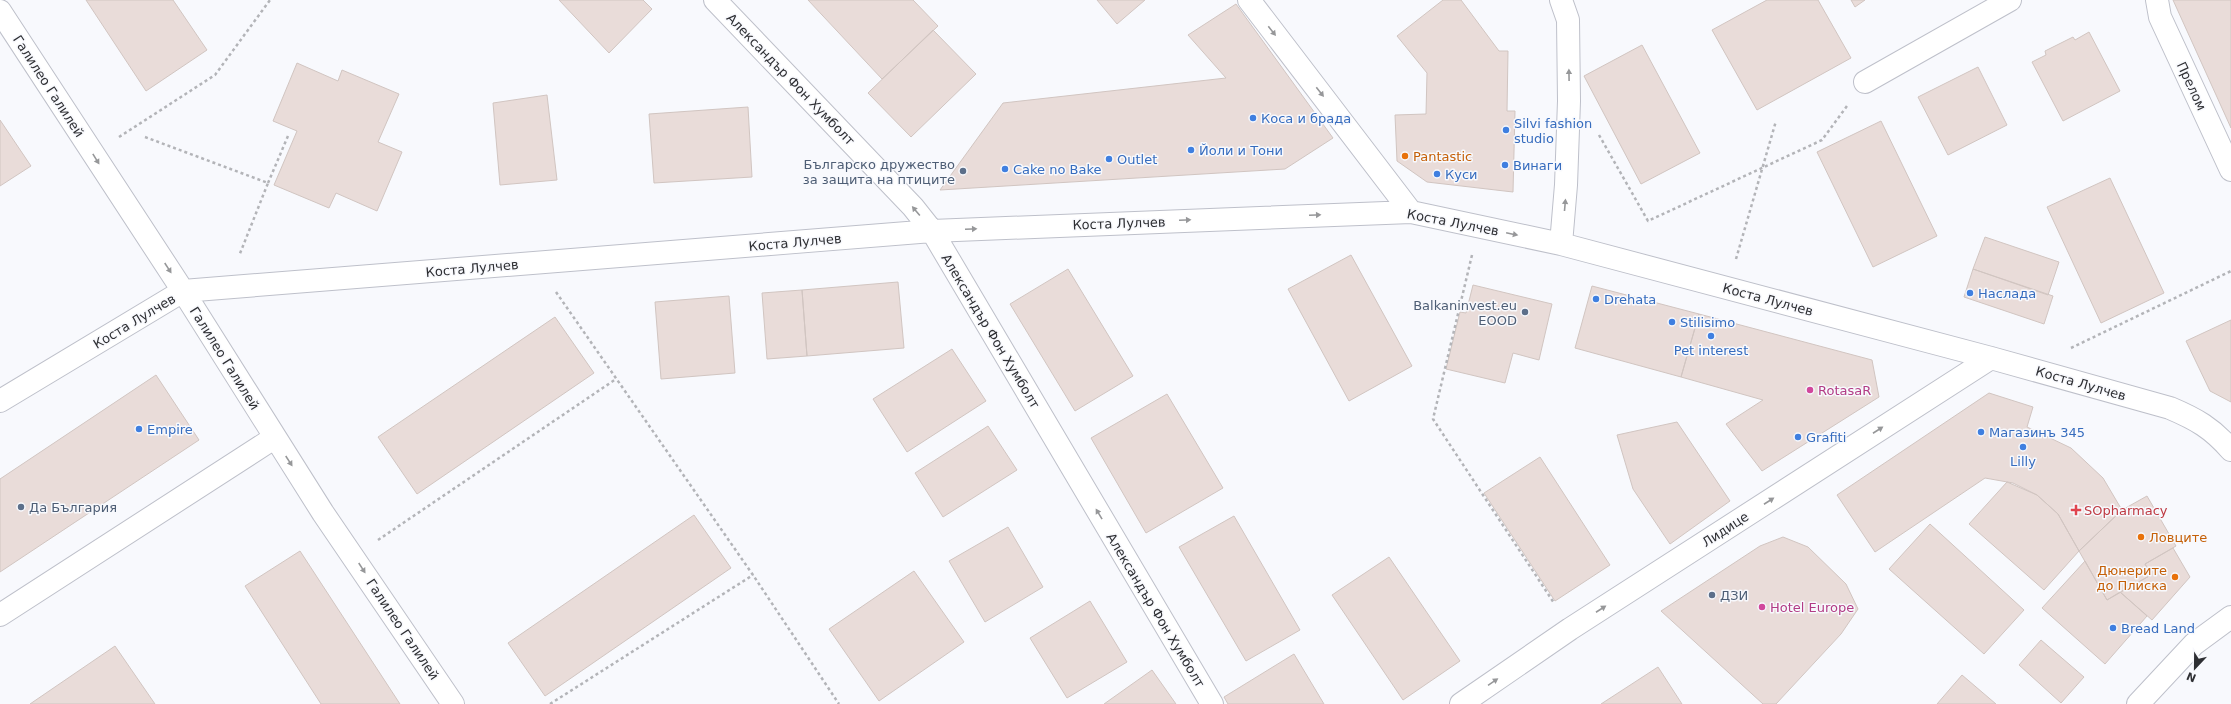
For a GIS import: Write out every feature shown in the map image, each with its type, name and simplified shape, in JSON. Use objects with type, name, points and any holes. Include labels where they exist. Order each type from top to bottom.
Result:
[{"type":"street","name":"Александър Фон Хумболт","points":[[715,0],[913,207],[932,231],[1212,704]]},
{"type":"street","points":[[1249,0],[1411,212]]},
{"type":"street","points":[[1561,0],[1568,20],[1569,101],[1566,185],[1561,244]]},
{"type":"street","points":[[1865,82],[2010,0]]},
{"type":"street","name":"Прелом","points":[[2157,0],[2160,17],[2231,170]]},
{"type":"street","name":"Галилео Галилей","points":[[0,11],[183,291],[274,438],[453,704]]},
{"type":"street","name":"Коста Лулчев","points":[[0,401],[183,291],[932,231],[1411,212],[1561,244],[1991,358],[2170,408],[2193,418],[2212,430],[2231,450]]},
{"type":"street","name":"Лидице","points":[[1461,704],[1570,629],[1991,358]]},
{"type":"street","points":[[0,615],[274,438]]},
{"type":"street","points":[[2138,704],[2194,644],[2231,617]]},
{"type":"path","points":[[93,154],[214,75],[270,0]]},
{"type":"path","points":[[1569,101],[1581,103],[1648,221],[1822,140],[1865,82]]},
{"type":"path","points":[[1734,267],[1760,169],[1776,121]]},
{"type":"path","points":[[238,259],[288,136]]},
{"type":"path","points":[[145,137],[268,183]]},
{"type":"path","points":[[1473,248],[1433,419],[1570,629]]},
{"type":"path","points":[[2065,351],[2231,271]]},
{"type":"path","points":[[552,285],[753,576],[839,704]]},
{"type":"path","points":[[388,533],[616,379]]},
{"type":"path","points":[[550,704],[753,576]]},
{"type":"building","points":[[86,0],[173,0],[207,50],[146,91]]},
{"type":"building","points":[[559,0],[643,0],[652,9],[609,53]]},
{"type":"building","points":[[808,0],[913,0],[938,26],[882,79]]},
{"type":"building","points":[[1097,0],[1145,0],[1117,24]]},
{"type":"building","points":[[1443,0],[1461,0],[1499,51],[1508,51],[1507,111],[1515,111],[1513,192],[1427,182],[1397,161],[1395,115],[1426,114],[1427,73],[1397,36]]},
{"type":"building","points":[[1767,0],[1818,0],[1851,58],[1757,110],[1712,30]]},
{"type":"building","points":[[1851,0],[1865,0],[1855,7]]},
{"type":"building","points":[[2173,0],[2231,0],[2231,128]]},
{"type":"building","points":[[1236,4],[1333,138],[1285,169],[940,190],[1003,103],[1226,78],[1188,35]]},
{"type":"building","points":[[933,30],[976,74],[911,137],[868,93]]},
{"type":"building","points":[[2089,32],[2120,91],[2063,121],[2032,62],[2046,55],[2045,51],[2073,37],[2075,40]]},
{"type":"building","points":[[1642,45],[1700,153],[1641,184],[1584,76]]},
{"type":"building","points":[[297,63],[338,81],[342,70],[399,94],[378,142],[402,152],[377,211],[336,193],[329,208],[274,185],[297,131],[273,121]]},
{"type":"building","points":[[1978,67],[2007,125],[1948,155],[1918,97]]},
{"type":"building","points":[[547,95],[557,180],[500,185],[493,103]]},
{"type":"building","points":[[748,107],[752,177],[654,183],[649,114]]},
{"type":"building","points":[[0,120],[31,166],[0,186]]},
{"type":"building","points":[[1881,121],[1937,236],[1873,267],[1817,152]]},
{"type":"building","points":[[2110,178],[2164,293],[2101,323],[2047,207]]},
{"type":"building","points":[[1985,237],[2059,262],[2048,295],[1973,269]]},
{"type":"building","points":[[1351,255],[1412,366],[1349,401],[1288,289]]},
{"type":"building","points":[[1068,269],[1133,376],[1075,411],[1010,304]]},
{"type":"building","points":[[1973,269],[2053,296],[2044,324],[1964,297]]},
{"type":"building","points":[[898,282],[904,348],[807,356],[802,290]]},
{"type":"building","points":[[1473,285],[1552,304],[1539,360],[1513,353],[1505,383],[1446,369],[1460,312],[1466,313]]},
{"type":"building","points":[[1592,286],[1699,314],[1681,377],[1575,348]]},
{"type":"building","points":[[802,290],[807,356],[767,359],[762,293]]},
{"type":"building","points":[[729,296],[735,373],[661,379],[655,302]]},
{"type":"building","points":[[1699,314],[1872,360],[1879,397],[1762,471],[1726,424],[1763,400],[1681,377]]},
{"type":"building","points":[[555,317],[594,373],[417,494],[378,437]]},
{"type":"building","points":[[2231,320],[2231,402],[2210,391],[2186,341]]},
{"type":"building","points":[[952,349],[986,401],[907,452],[873,399]]},
{"type":"building","points":[[156,375],[199,440],[0,572],[0,479]]},
{"type":"building","points":[[1989,393],[2033,407],[2027,427],[2071,448],[2103,478],[2122,510],[2079,551],[2058,514],[2037,495],[2013,483],[1985,478],[1875,552],[1837,495]]},
{"type":"building","points":[[1167,394],[1223,488],[1146,533],[1091,438]]},
{"type":"building","points":[[1677,422],[1730,501],[1670,544],[1633,489],[1617,435]]},
{"type":"building","points":[[988,426],[1017,470],[943,517],[915,473]]},
{"type":"building","points":[[1540,457],[1610,565],[1555,601],[1484,493]]},
{"type":"building","points":[[2007,482],[2037,495],[2058,514],[2079,551],[2044,590],[1969,524]]},
{"type":"building","points":[[2147,496],[2176,546],[2145,564],[2151,575],[2107,600],[2079,551],[2122,510]]},
{"type":"building","points":[[694,515],[731,568],[545,696],[508,643]]},
{"type":"building","points":[[1234,516],[1300,630],[1246,661],[1179,547]]},
{"type":"building","points":[[1930,524],[2024,610],[1984,654],[1889,569]]},
{"type":"building","points":[[1008,527],[1043,587],[985,622],[949,561]]},
{"type":"building","points":[[1783,537],[1808,547],[1846,584],[1858,609],[1841,634],[1776,704],[1763,704],[1661,611],[1760,546]]},
{"type":"building","points":[[2173,548],[2190,577],[2152,620],[2120,592],[2151,575],[2145,564]]},
{"type":"building","points":[[300,551],[400,704],[321,704],[245,586]]},
{"type":"building","points":[[1389,557],[1460,661],[1403,700],[1332,595]]},
{"type":"building","points":[[2085,561],[2107,600],[2120,592],[2147,616],[2105,664],[2042,608]]},
{"type":"building","points":[[914,571],[964,642],[879,701],[829,629]]},
{"type":"building","points":[[1090,601],[1127,662],[1067,698],[1030,638]]},
{"type":"building","points":[[2041,640],[2084,677],[2061,703],[2019,665]]},
{"type":"building","points":[[115,646],[155,704],[30,704]]},
{"type":"building","points":[[1294,654],[1324,704],[1228,704],[1224,697]]},
{"type":"building","points":[[1658,667],[1682,704],[1601,704]]},
{"type":"building","points":[[1152,670],[1176,704],[1104,704]]},
{"type":"building","points":[[1962,675],[1996,704],[1937,704]]},
{"type":"place","name":"Коса и брада","points":[[1253,118]]},
{"type":"place","name":"Silvi fashion studio","points":[[1506,130]]},
{"type":"place","name":"Йоли и Тони","points":[[1191,150]]},
{"type":"place","name":"Pantastic","points":[[1405,156]]},
{"type":"place","name":"Outlet","points":[[1109,159]]},
{"type":"place","name":"Винаги","points":[[1505,165]]},
{"type":"place","name":"Cake no Bake","points":[[1005,169]]},
{"type":"place","name":"Българско дружество за защита на птиците","points":[[963,171]]},
{"type":"place","name":"Куси","points":[[1437,174]]},
{"type":"place","name":"Наслада","points":[[1970,293]]},
{"type":"place","name":"Drehata","points":[[1596,299]]},
{"type":"place","name":"Balkaninvest.eu EOOD","points":[[1525,312]]},
{"type":"place","name":"Stilisimo","points":[[1672,322]]},
{"type":"place","name":"Pet interest","points":[[1711,336]]},
{"type":"place","name":"RotasaR","points":[[1810,390]]},
{"type":"place","name":"Empire","points":[[139,429]]},
{"type":"place","name":"Магазинъ 345","points":[[1981,432]]},
{"type":"place","name":"Grafiti","points":[[1798,437]]},
{"type":"place","name":"Lilly","points":[[2023,447]]},
{"type":"place","name":"Да България","points":[[21,507]]},
{"type":"place","name":"SOpharmacy","points":[[2076,510]]},
{"type":"place","name":"Ловците","points":[[2141,537]]},
{"type":"place","name":"Дюнерите до Плиска","points":[[2175,577]]},
{"type":"place","name":"ДЗИ","points":[[1712,595]]},
{"type":"place","name":"Hotel Europe","points":[[1762,607]]},
{"type":"place","name":"Bread Land","points":[[2113,628]]}]
